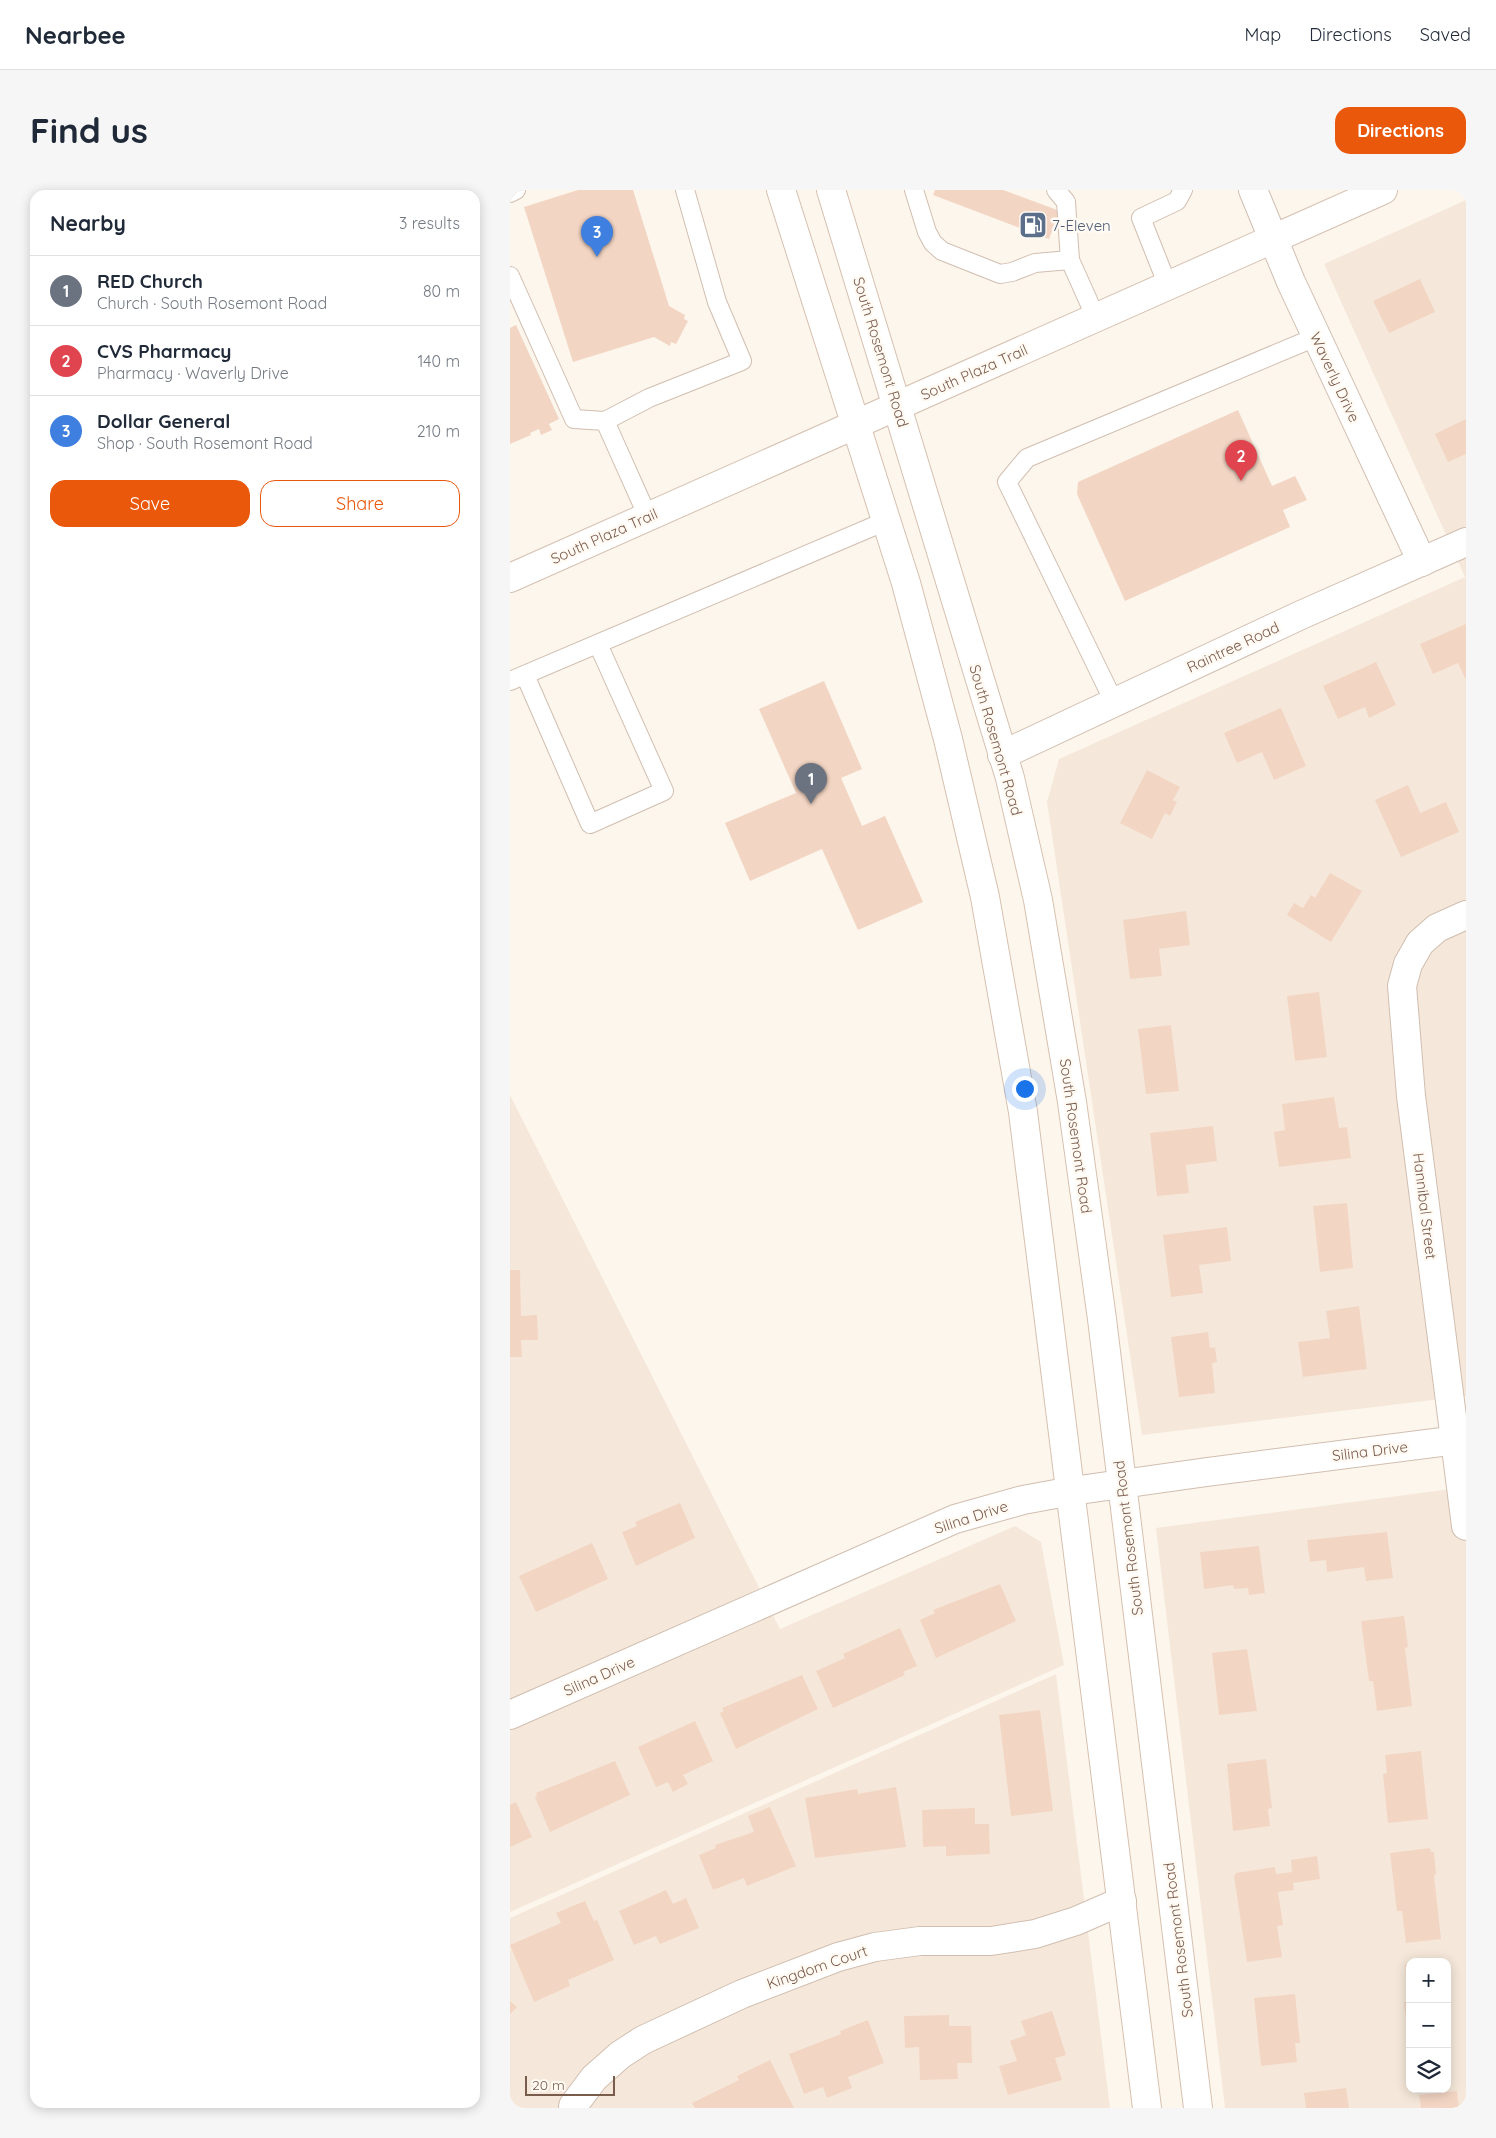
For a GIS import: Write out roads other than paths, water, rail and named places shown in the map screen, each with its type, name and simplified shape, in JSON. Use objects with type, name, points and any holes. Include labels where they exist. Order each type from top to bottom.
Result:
[{"type":"main road","points":[[781,190],[906,583],[948,739],[985,897],[1024,1112],[1147,2108]]},
{"type":"main road","name":"South Rosemont Road","points":[[831,190],[1010,778],[1038,900],[1072,1102],[1122,1484],[1198,2108]]},
{"type":"main road","name":"Waverly Drive","points":[[1253,190],[1316,337],[1422,562]]},
{"type":"main road","name":"South Plaza Trail","points":[[510,578],[1383,190]]},
{"type":"main road","name":"Raintree Road","points":[[1002,755],[1301,615],[1466,542]]},
{"type":"main road","name":"Hannibal Street","points":[[1466,916],[1437,928],[1420,943],[1408,964],[1402,986],[1411,1096],[1461,1440],[1466,1526]]},
{"type":"main road","name":"Silina Drive","points":[[510,1715],[955,1519],[1023,1500],[1072,1491],[1461,1440]]},
{"type":"main road","name":"Kingdom Court","points":[[573,2106],[594,2078],[620,2055],[644,2040],[742,1994],[838,1957],[875,1946],[920,1941],[991,1941],[1035,1934],[1076,1921],[1122,1901]]},
{"type":"lane","points":[[510,193],[516,190]]},
{"type":"lane","points":[[510,276],[574,419],[604,421],[649,398],[742,361],[717,302],[685,190]]},
{"type":"lane","points":[[914,190],[927,232],[933,243],[942,251],[1000,274],[1012,272],[1035,263],[1070,260]]},
{"type":"lane","points":[[1056,190],[1066,202],[1070,260],[1096,318]]},
{"type":"lane","points":[[1168,286],[1141,218],[1177,201],[1183,190]]},
{"type":"lane","points":[[1114,702],[1008,482],[1027,458],[1316,337]]},
{"type":"lane","points":[[604,421],[648,517]]},
{"type":"lane","points":[[598,644],[664,791],[590,824],[517,678],[886,521]]},
{"type":"place","name":"7-Eleven","points":[[1033,225]]},
{"type":"place","name":"Dollar General","points":[[597,257]]},
{"type":"place","name":"CVS Pharmacy","points":[[1241,481]]},
{"type":"place","name":"RED Church","points":[[811,804]]}]
